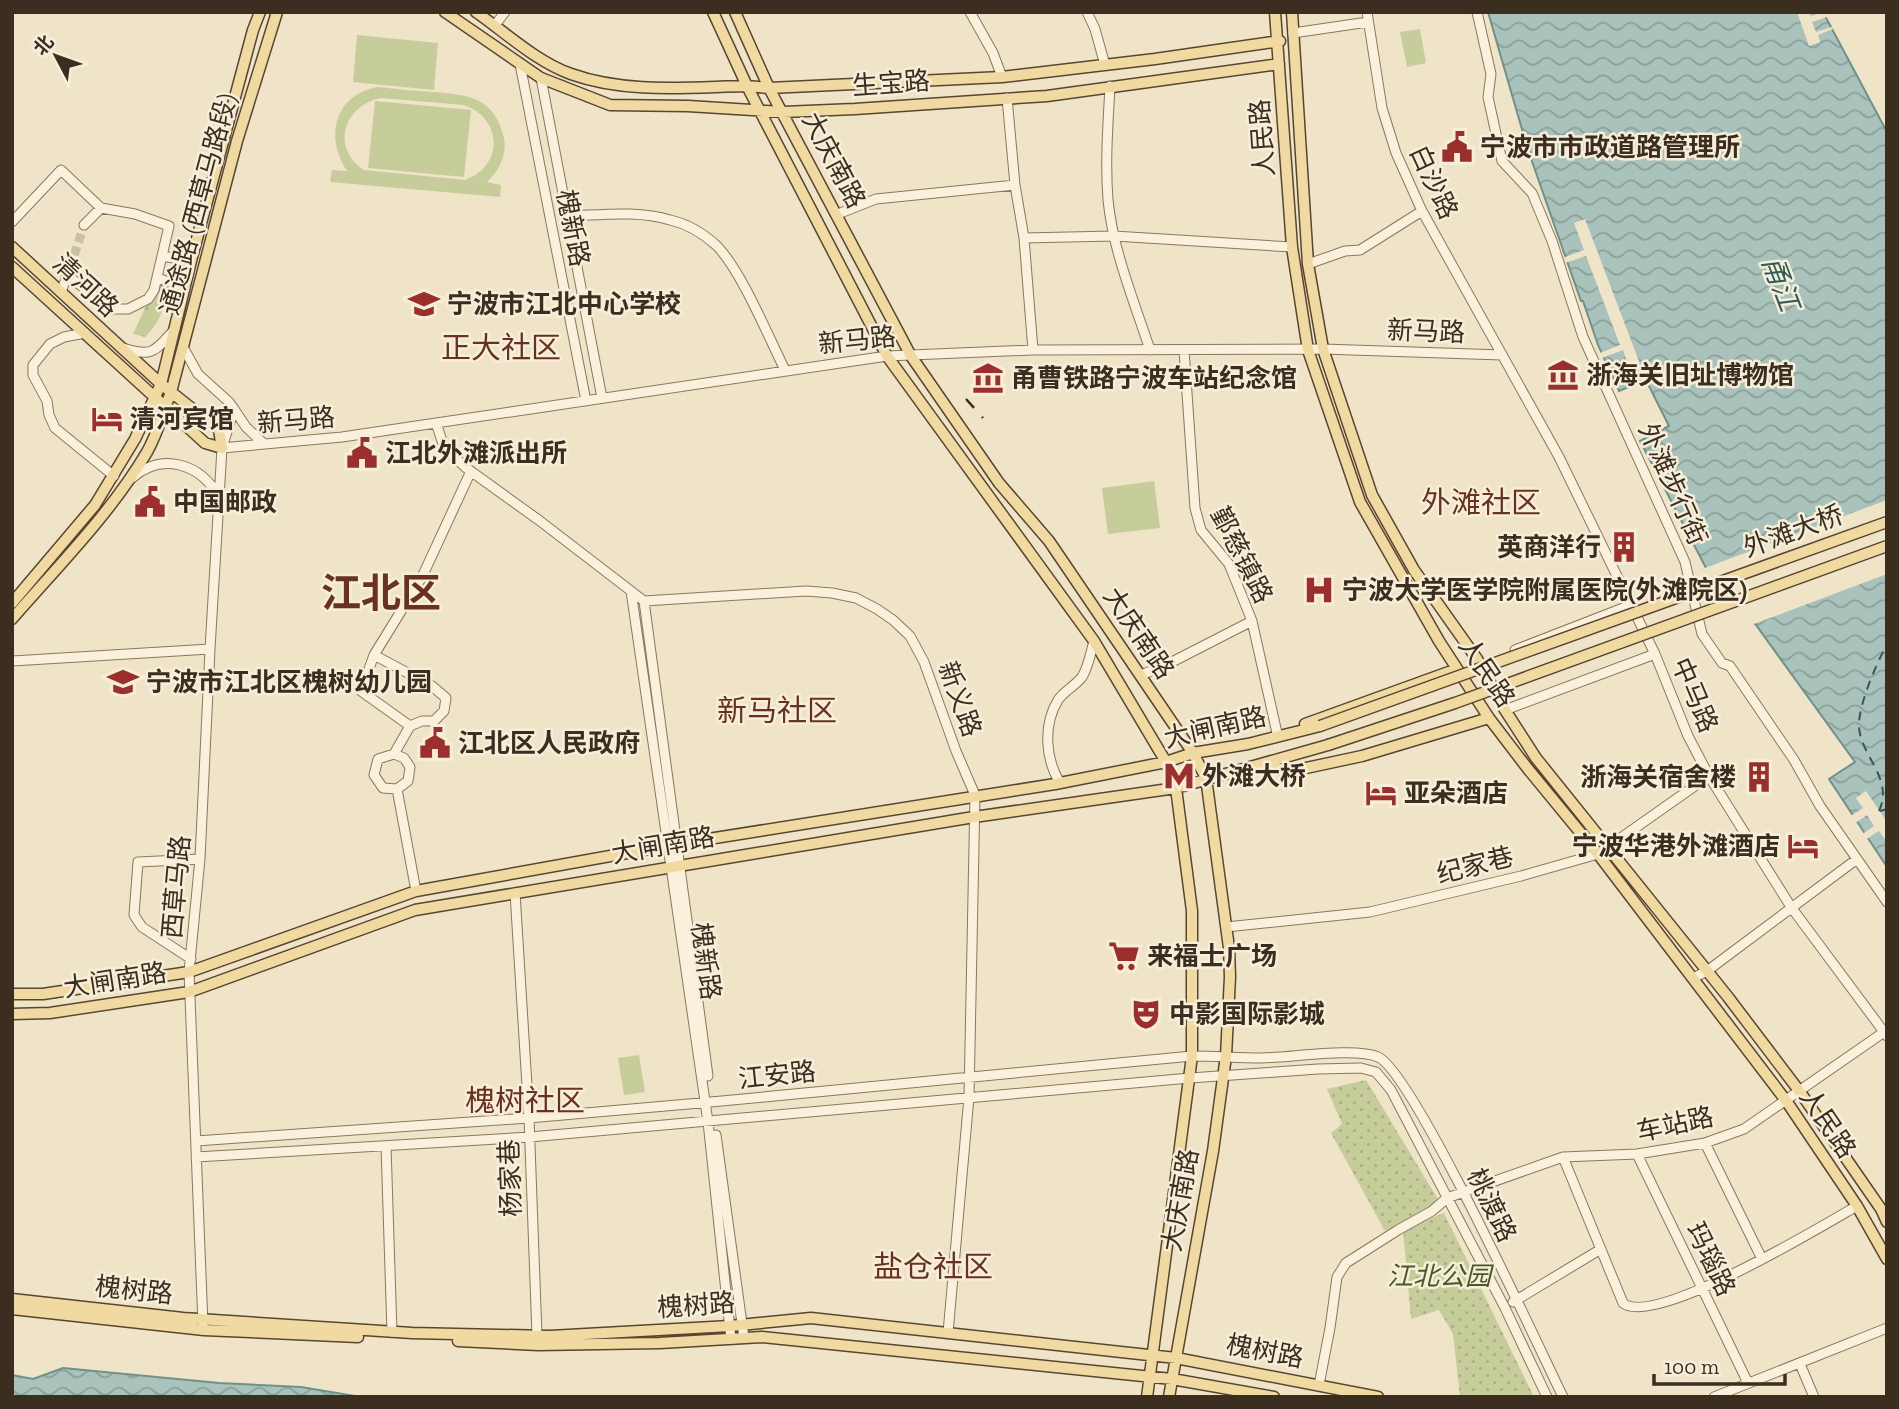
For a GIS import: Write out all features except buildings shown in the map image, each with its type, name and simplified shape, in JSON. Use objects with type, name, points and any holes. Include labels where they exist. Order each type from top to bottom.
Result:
[{"type":"main road","name":"通途路 (西草马路段)","points":[[13,601],[86,518],[135,439],[161,384],[191,261],[260,12]]},
{"type":"main road","name":"通途路 (西草马路段)","points":[[12,619],[99,519],[148,451],[159,429],[237,141],[276,12]]},
{"type":"main road","name":"生宝路","points":[[445,12],[541,78],[610,105],[688,106],[783,112],[1048,96],[1279,64]]},
{"type":"main road","name":"生宝路","points":[[476,12],[558,68],[570,74],[616,86],[769,88],[1002,77],[1276,41],[1293,36]]},
{"type":"main road","name":"大庆南路","points":[[713,12],[747,86],[887,356],[1094,641],[1166,762],[1176,788],[1192,911],[1192,1056],[1147,1396]]},
{"type":"main road","name":"大庆南路","points":[[735,12],[769,88],[911,356],[999,483],[1049,541],[1193,753],[1206,778],[1230,977],[1226,1056],[1213,1151],[1169,1397]]},
{"type":"main road","name":"人民路","points":[[1275,12],[1292,247],[1308,350],[1360,502],[1457,669],[1489,718],[1528,769],[1604,851],[1706,971],[1800,1092],[1881,1209],[1887,1222]]},
{"type":"main road","name":"人民路","points":[[1292,12],[1308,264],[1323,348],[1372,495],[1413,570],[1480,664],[1536,758],[1693,978],[1787,1102],[1857,1206],[1887,1259]]},
{"type":"main road","name":"清河路","points":[[12,247],[161,384],[219,430],[222,448],[205,443],[12,267]]},
{"type":"main road","name":"外滩大桥","points":[[1320,726],[1887,522]]},
{"type":"main road","name":"外滩大桥","points":[[1328,746],[1455,703],[1887,546]]},
{"type":"main road","points":[[1248,744],[1457,669]]},
{"type":"main road","points":[[1252,765],[1292,771],[1362,756],[1489,718]]},
{"type":"main road","name":"大闸南路","points":[[12,995],[43,994],[189,972],[416,891],[672,844],[1060,783],[1166,762],[1193,753],[1248,744],[1320,726]]},
{"type":"main road","name":"大闸南路","points":[[12,1014],[50,1013],[189,992],[415,910],[974,817],[1176,788],[1328,746]]},
{"type":"main road","name":"槐树路","points":[[12,1299],[204,1325],[537,1336],[811,1318],[1176,1358],[1378,1397]]},
{"type":"main road","name":"槐树路","points":[[12,1309],[204,1325],[538,1345],[776,1338],[1172,1379],[1274,1397]]},
{"type":"street","points":[[495,25],[505,12]]},
{"type":"street","points":[[970,12],[993,53],[1002,77]]},
{"type":"street","points":[[1087,12],[1095,29],[1105,65]]},
{"type":"street","name":"外滩步行街","points":[[1477,12],[1491,74],[1488,97],[1502,161],[1532,192],[1552,240],[1583,337],[1685,562],[1702,634],[1722,663],[1730,666],[1887,902]]},
{"type":"street","points":[[1293,36],[1367,17]]},
{"type":"street","name":"白沙路","points":[[1367,17],[1382,108],[1396,153],[1422,211],[1502,355]]},
{"type":"street","name":"槐新路","points":[[520,64],[586,401]]},
{"type":"street","name":"槐新路","points":[[541,78],[602,398]]},
{"type":"street","points":[[1110,86],[1108,200],[1114,236],[1150,350]]},
{"type":"street","points":[[1007,98],[1015,185],[1024,238],[1033,350]]},
{"type":"street","points":[[12,222],[61,170],[101,208],[135,214],[169,226],[157,278],[148,299],[128,309],[112,309],[69,272],[61,292]]},
{"type":"street","points":[[838,214],[876,199],[1015,185]]},
{"type":"street","points":[[84,225],[101,208]]},
{"type":"street","points":[[1308,264],[1345,251],[1360,250],[1422,211]]},
{"type":"street","points":[[568,216],[628,214],[656,217],[681,223],[707,238],[726,257],[785,370]]},
{"type":"street","points":[[1024,238],[1114,236],[1292,247]]},
{"type":"street","points":[[162,256],[191,261]]},
{"type":"street","points":[[157,278],[185,287]]},
{"type":"street","points":[[120,346],[141,354],[157,349],[176,327]]},
{"type":"street","points":[[85,333],[64,337],[50,344],[33,365],[33,375],[47,401],[55,428],[114,476]]},
{"type":"street","points":[[183,347],[198,374],[229,402],[246,427],[264,444]]},
{"type":"street","name":"新马路","points":[[222,448],[342,437],[887,356],[1033,350],[1323,348],[1502,355]]},
{"type":"street","name":"鄞慈镇路","points":[[1184,351],[1195,508],[1201,530],[1229,564],[1252,621],[1277,733]]},
{"type":"street","name":"中马路","points":[[1502,355],[1559,457],[1655,654],[1688,736],[1709,776],[1791,907],[1886,1033]]},
{"type":"street","name":"西草马路","points":[[204,1325],[189,972],[200,859],[222,448],[234,409]]},
{"type":"street","points":[[436,423],[444,447],[471,471],[644,601]]},
{"type":"street","points":[[125,484],[149,466],[169,462],[179,464],[201,476],[219,497]]},
{"type":"street","points":[[410,726],[361,691],[374,655],[422,577],[471,471]]},
{"type":"street","name":"槐新路","points":[[631,591],[672,844]]},
{"type":"street","name":"新义路","points":[[644,601],[806,591],[856,598],[893,620],[910,636],[925,662],[956,751],[975,795],[969,1097],[948,1333]]},
{"type":"street","name":"槐新路","points":[[644,601],[672,844],[711,1122],[735,1325],[731,1339]]},
{"type":"street","points":[[1480,664],[1631,605]]},
{"type":"street","points":[[1141,675],[1252,621]]},
{"type":"street","points":[[1060,783],[1051,767],[1048,749],[1051,717],[1059,698],[1083,676],[1094,641]]},
{"type":"street","points":[[12,661],[210,649]]},
{"type":"street","points":[[1505,710],[1655,654]]},
{"type":"street","points":[[374,655],[432,686],[446,698],[444,711],[434,720],[410,726],[394,754]]},
{"type":"street","points":[[394,754],[404,758],[410,767],[408,781],[397,789],[383,788],[374,775],[379,759],[394,754]]},
{"type":"street","name":"纪家巷","points":[[1226,927],[1370,912],[1521,876],[1604,851],[1709,776]]},
{"type":"street","points":[[397,789],[416,891]]},
{"type":"street","points":[[191,959],[142,927],[134,915],[138,862],[200,859]]},
{"type":"street","points":[[1693,978],[1857,859]]},
{"type":"street","name":"杨家巷","points":[[515,893],[530,1137],[537,1336]]},
{"type":"street","name":"车站路","points":[[1319,1385],[1337,1277],[1346,1263],[1432,1211],[1447,1198],[1563,1157],[1637,1154],[1705,1143],[1744,1129],[1886,1033]]},
{"type":"street","name":"江安路","points":[[196,1141],[708,1103],[1192,1056],[1261,1058],[1361,1053]]},
{"type":"street","name":"桃渡路","points":[[1361,1053],[1380,1057],[1405,1088],[1463,1191],[1563,1397]]},
{"type":"street","name":"江安路","points":[[196,1157],[530,1137],[1189,1078],[1361,1068]]},
{"type":"street","name":"桃渡路","points":[[1361,1068],[1376,1072],[1391,1090],[1505,1308],[1547,1397]]},
{"type":"street","points":[[1705,1143],[1762,1259]]},
{"type":"street","points":[[386,1146],[392,1332]]},
{"type":"street","name":"玛瑙路","points":[[1637,1154],[1748,1383]]},
{"type":"street","points":[[1563,1157],[1623,1303],[1632,1308],[1653,1306],[1702,1289],[1857,1206]]},
{"type":"street","points":[[1505,1308],[1601,1249]]},
{"type":"street","name":"槐新路","points":[[735,1325],[744,1338]]},
{"type":"street","points":[[1714,1397],[1887,1328]]},
{"type":"street","points":[[1800,1364],[1814,1397]]},
{"type":"green space","points":[[1420,29],[1426,63],[1407,67],[1400,32]]},
{"type":"green space","points":[[357,35],[438,43],[434,90],[353,82]]},
{"type":"green space","points":[[378,87],[446,93],[469,97],[487,106],[500,124],[504,138],[501,162],[487,182],[501,185],[500,197],[330,182],[332,170],[347,171],[336,145],[338,119],[343,108],[363,91]],"holes":[[[381,98],[464,105],[486,121],[494,142],[487,164],[465,180],[364,170],[353,161],[347,150],[346,128],[350,118],[368,102]]]},
{"type":"green space","points":[[375,101],[471,110],[464,177],[368,168]]},
{"type":"green space","points":[[161,284],[171,287],[158,320],[145,337],[133,334],[145,308]]},
{"type":"green space","points":[[1154,481],[1160,528],[1108,534],[1102,488]]},
{"type":"green space","points":[[639,1055],[645,1092],[624,1095],[618,1058]]},
{"type":"green space","points":[[1366,1080],[1439,1201],[1385,1231],[1331,1133],[1342,1124],[1327,1089]]},
{"type":"green space","name":"江北公园","points":[[1444,1213],[1534,1397],[1460,1397],[1453,1334],[1439,1310],[1411,1319],[1403,1229]]},
{"type":"water","name":"甬江","points":[[1488,12],[1823,12],[1887,132],[1887,867],[1829,779],[1855,762],[1756,625],[1707,570],[1640,441],[1669,426],[1646,380],[1619,391],[1598,345],[1528,150]]},
{"type":"water","points":[[63,1368],[219,1383],[301,1387],[361,1397],[12,1397],[12,1375],[33,1379]]},
{"type":"pier","points":[[1797,12],[1809,12],[1811,16],[1825,12],[1827,17],[1812,22],[1816,32],[1832,27],[1833,29],[1818,35],[1820,42],[1809,46]]},
{"type":"pier","points":[[1585,219],[1640,364],[1629,368],[1623,350],[1602,358],[1600,353],[1620,345],[1586,256],[1565,263],[1563,258],[1584,250],[1574,223]]},
{"type":"pier","points":[[1887,500],[1887,574],[1751,625],[1702,569]]},
{"type":"pier","points":[[1866,791],[1887,822],[1887,842],[1879,831],[1865,840],[1861,835],[1874,826],[1867,815],[1854,824],[1849,817],[1863,808],[1856,798]]},
{"type":"ferry route","points":[[1879,811],[1883,799],[1882,787],[1860,734],[1859,722],[1866,693],[1887,644]]},
{"type":"ferry route","points":[[1880,811],[1887,809]]},
{"type":"tunnel","points":[[70,268],[84,225]]},
{"type":"railway","points":[[966,399],[983,418]]},
{"type":"place","name":"宁波市市政道路管理所","points":[[1457,147]]},
{"type":"place","name":"宁波市江北中心学校","points":[[424,304]]},
{"type":"place","name":"浙海关旧址博物馆","points":[[1563,375]]},
{"type":"place","name":"甬曹铁路宁波车站纪念馆","points":[[988,378]]},
{"type":"place","name":"清河宾馆","points":[[107,419]]},
{"type":"place","name":"江北外滩派出所","points":[[362,453]]},
{"type":"place","name":"中国邮政","points":[[150,502]]},
{"type":"place","name":"英商洋行","points":[[1624,547]]},
{"type":"place","name":"宁波大学医学院附属医院(外滩院区)","points":[[1319,590]]},
{"type":"place","name":"宁波市江北区槐树幼儿园","points":[[123,682]]},
{"type":"place","name":"江北区人民政府","points":[[435,743]]},
{"type":"place","name":"外滩大桥","points":[[1179,776]]},
{"type":"place","name":"浙海关宿舍楼","points":[[1759,777]]},
{"type":"place","name":"亚朵酒店","points":[[1381,793]]},
{"type":"place","name":"宁波华港外滩酒店","points":[[1803,846]]},
{"type":"place","name":"来福士广场","points":[[1124,956]]},
{"type":"place","name":"中影国际影城","points":[[1146,1014]]},
{"type":"district","name":"正大社区","points":[[501,348]]},
{"type":"district","name":"外滩社区","points":[[1481,503]]},
{"type":"district","name":"江北区","points":[[381,593]]},
{"type":"district","name":"新马社区","points":[[777,711]]},
{"type":"district","name":"槐树社区","points":[[525,1101]]},
{"type":"district","name":"盐仓社区","points":[[933,1267]]}]
